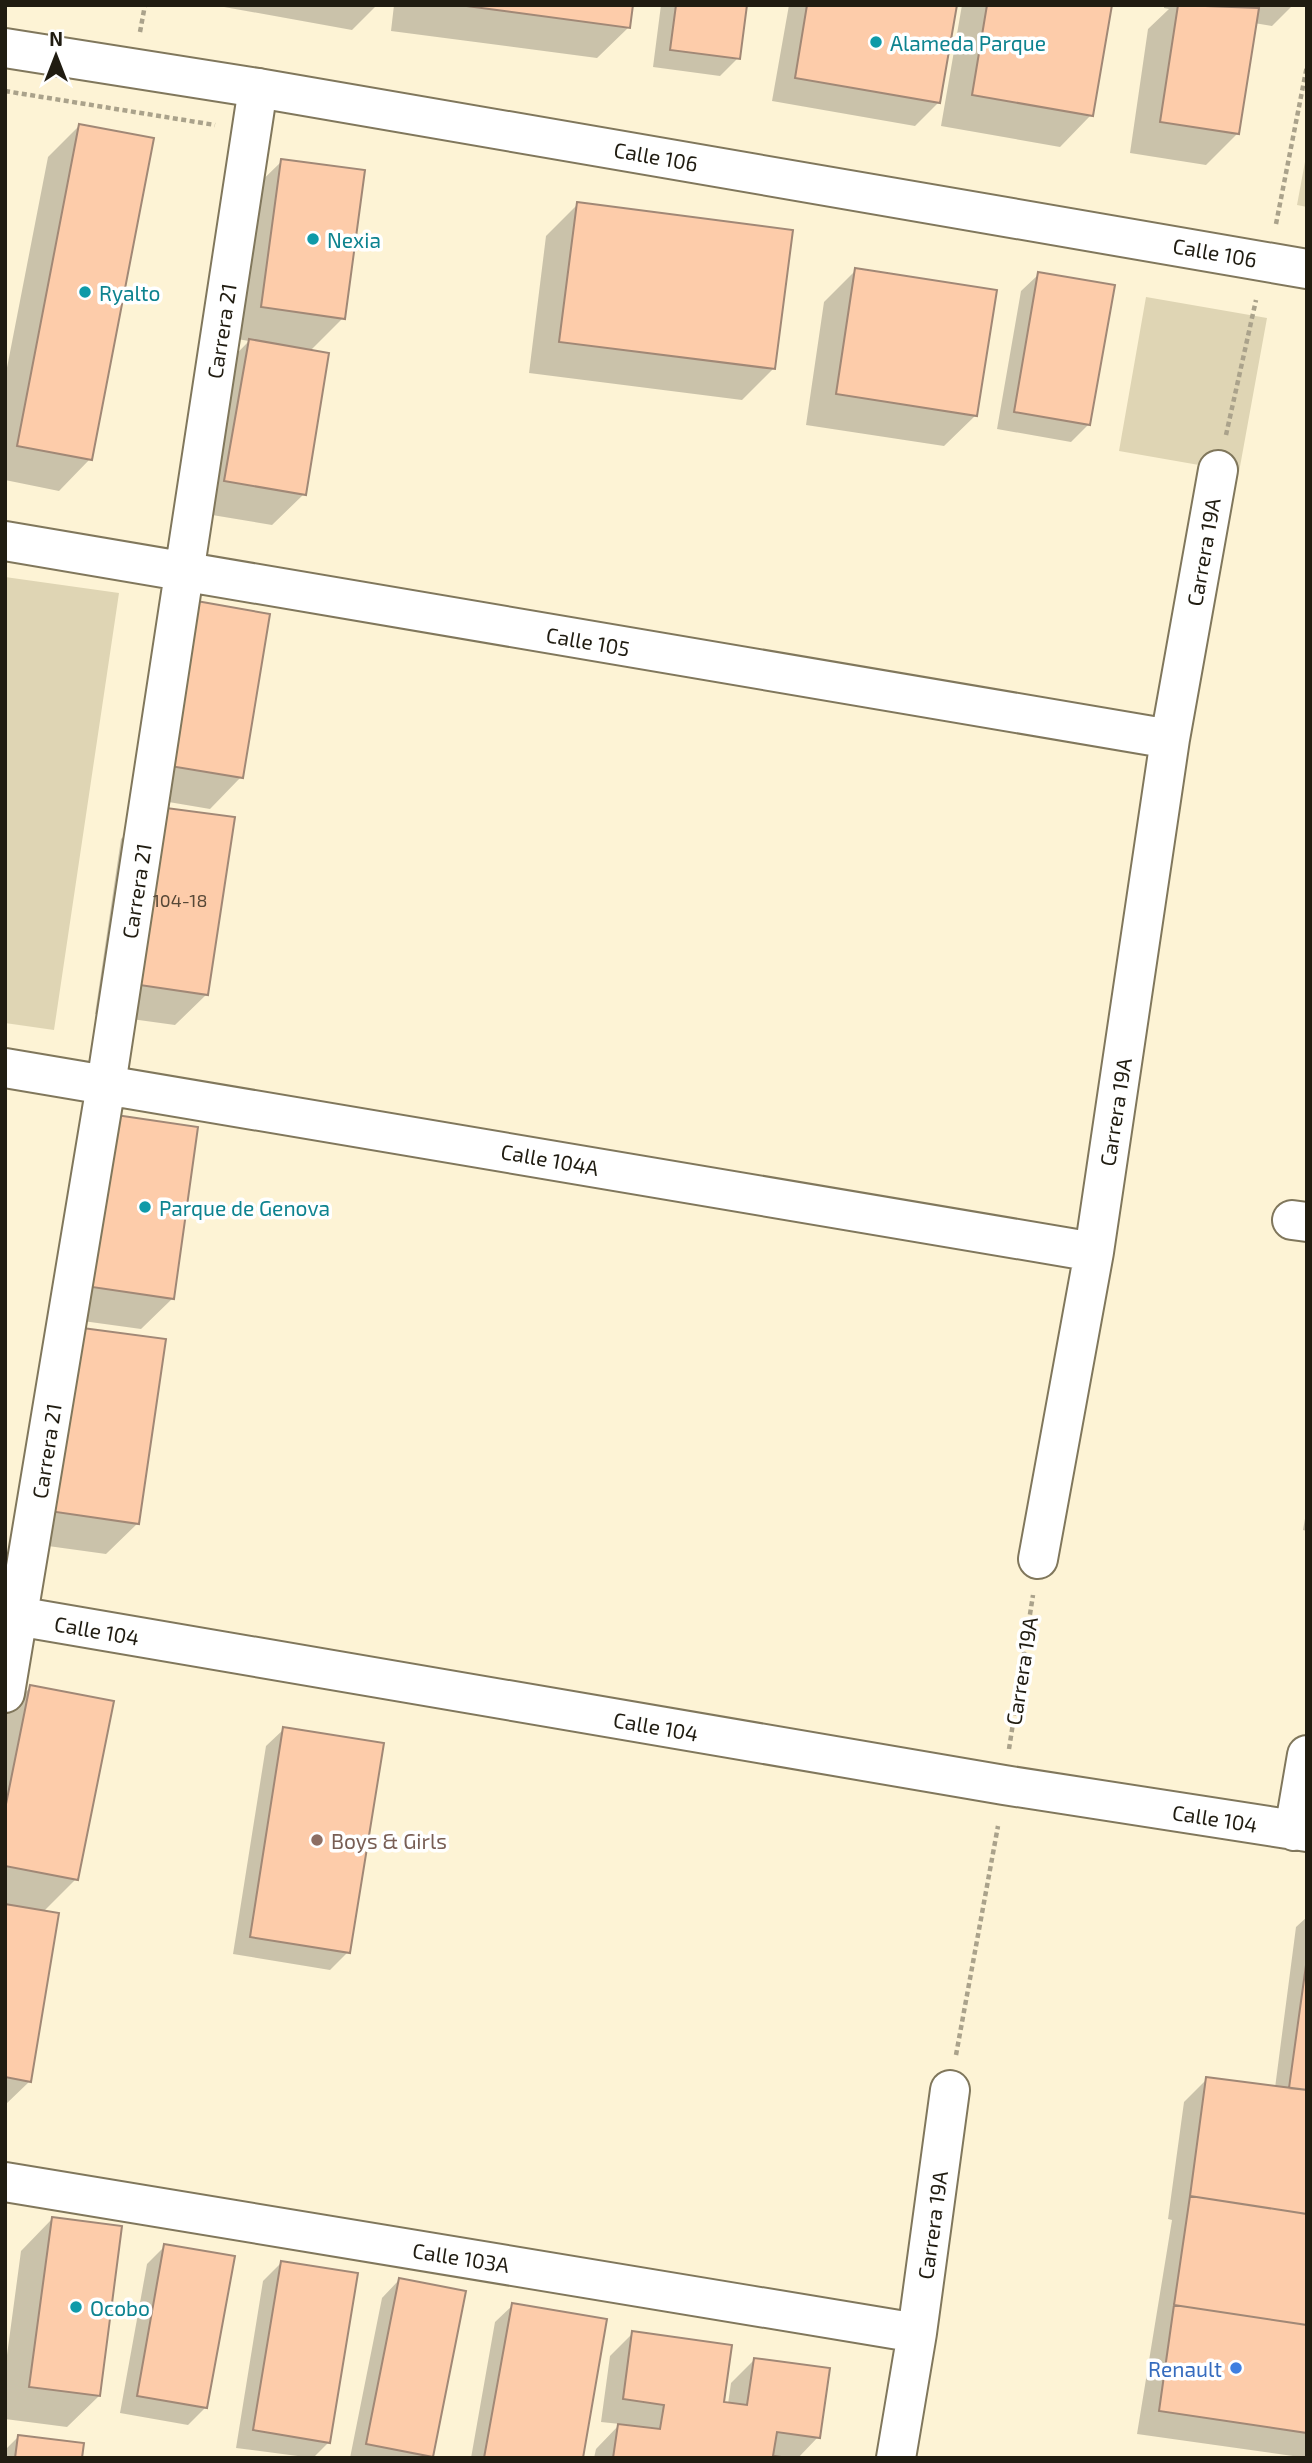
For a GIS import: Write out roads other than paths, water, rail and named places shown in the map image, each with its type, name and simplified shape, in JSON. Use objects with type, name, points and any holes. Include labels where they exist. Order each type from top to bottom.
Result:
[{"type":"street","name":"Calle 106","points":[[5,48],[258,88],[1307,269]]},
{"type":"street","name":"Carrera 21","points":[[5,1693],[12,1616],[106,1085],[258,88]]},
{"type":"street","name":"Carrera 19A","points":[[1038,1559],[1094,1251],[1170,739],[1218,470]]},
{"type":"street","name":"Calle 105","points":[[5,541],[1170,739]]},
{"type":"street","name":"Calle 104A","points":[[5,1068],[1094,1251]]},
{"type":"street","name":"Calle 104","points":[[12,1616],[1004,1785],[1301,1831]]},
{"type":"street","points":[[1301,1831],[1307,1755]]},
{"type":"street","name":"Carrera 19A","points":[[896,2458],[917,2333],[950,2090]]},
{"type":"street","name":"Calle 103A","points":[[5,2182],[917,2333]]},
{"type":"place","name":"Alameda Parque","points":[[876,42]]},
{"type":"place","name":"Nexia","points":[[313,239]]},
{"type":"place","name":"Ryalto","points":[[85,292]]},
{"type":"place","name":"Parque de Genova","points":[[145,1207]]},
{"type":"place","name":"Boys & Girls","points":[[317,1840]]},
{"type":"place","name":"Ocobo","points":[[76,2307]]},
{"type":"place","name":"Renault","points":[[1236,2368]]}]
